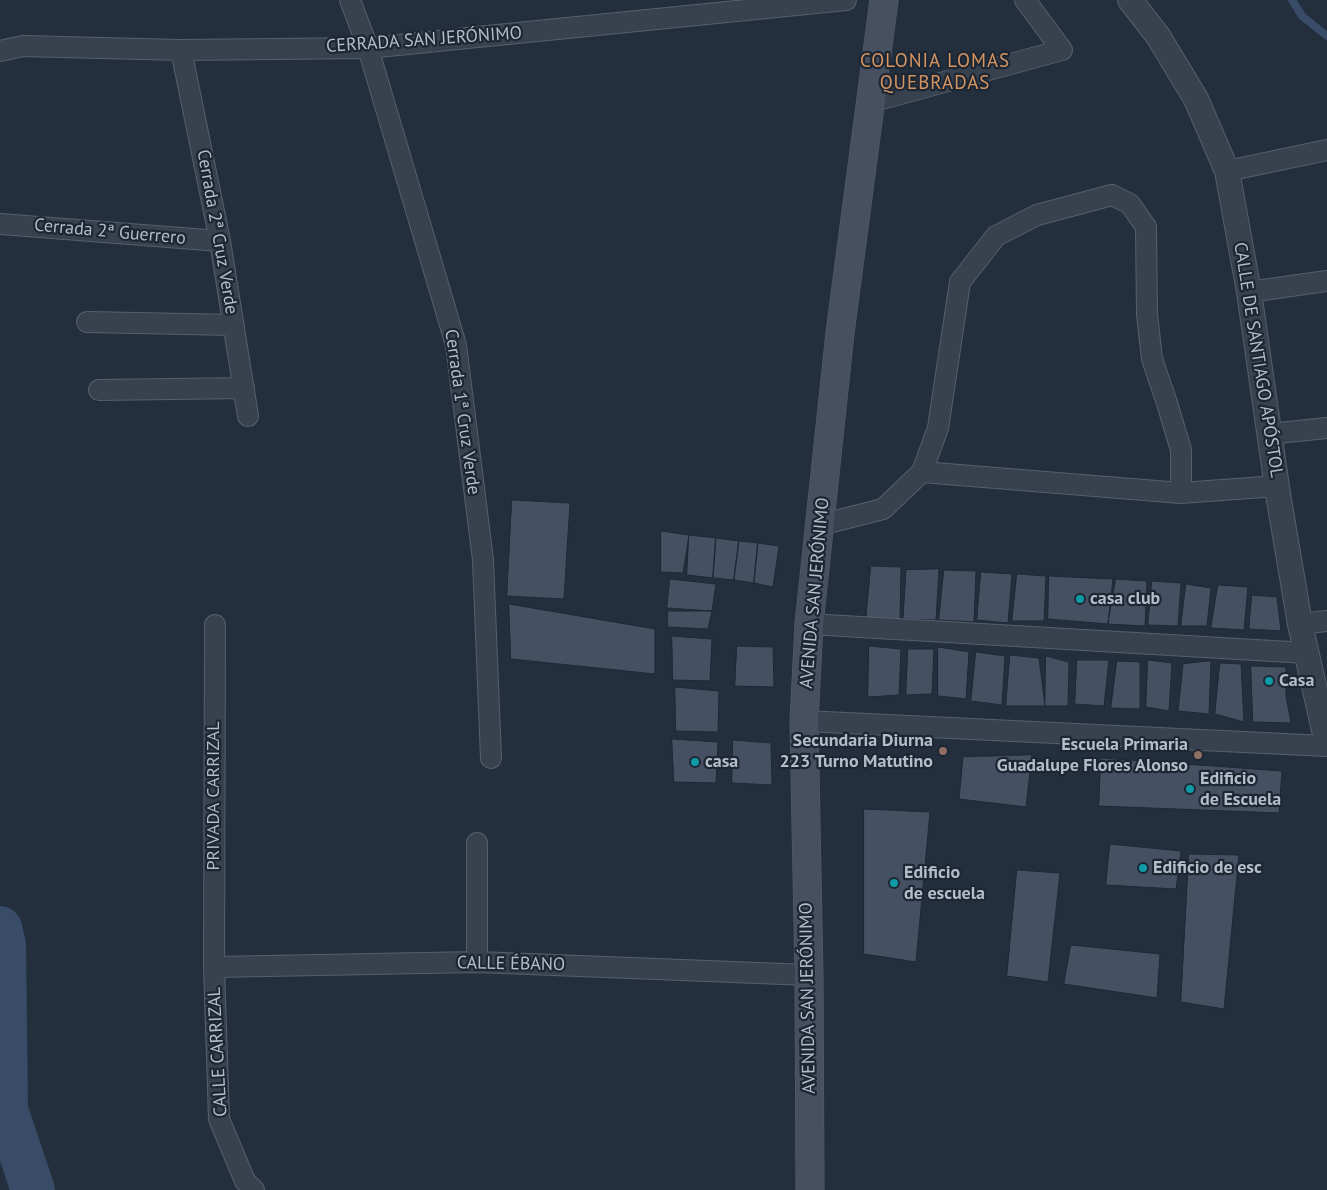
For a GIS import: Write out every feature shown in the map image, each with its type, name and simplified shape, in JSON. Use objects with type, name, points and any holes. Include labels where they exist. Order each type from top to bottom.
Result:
[{"type":"main road","name":"AVENIDA SAN JERÓNIMO","points":[[810,1190],[809,975],[804,720],[809,624],[840,333],[884,0]]},
{"type":"street","name":"Cerrada 1ª Cruz Verde","points":[[350,0],[368,48],[456,345],[483,560],[491,758]]},
{"type":"street","name":"CERRADA SAN JERÓNIMO","points":[[0,51],[23,46],[181,50],[368,48],[846,0]]},
{"type":"street","points":[[871,102],[1062,50],[1025,0]]},
{"type":"street","name":"CALLE DE SANTIAGO APÓSTOL","points":[[1130,0],[1158,36],[1196,100],[1227,171],[1249,292],[1269,434],[1300,624],[1307,653],[1322,696],[1327,744]]},
{"type":"street","name":"Cerrada 2ª Cruz Verde","points":[[181,50],[220,240],[248,416]]},
{"type":"street","points":[[1227,171],[1327,150]]},
{"type":"street","points":[[820,525],[883,509],[922,472],[938,428],[960,282],[996,236],[1036,215],[1112,195],[1130,204],[1146,227],[1147,314],[1152,359],[1181,450],[1181,493]]},
{"type":"street","name":"Cerrada 2ª Guerrero","points":[[0,224],[220,240]]},
{"type":"street","points":[[1249,292],[1327,281]]},
{"type":"street","points":[[87,322],[234,324]]},
{"type":"street","points":[[99,390],[244,388]]},
{"type":"street","points":[[1269,434],[1327,428]]},
{"type":"street","points":[[922,472],[1181,493],[1277,486]]},
{"type":"street","points":[[1300,624],[1327,621]]},
{"type":"street","points":[[809,624],[1307,653]]},
{"type":"street","name":"PRIVADA CARRIZAL","points":[[214,967],[215,625]]},
{"type":"street","points":[[804,720],[1327,744]]},
{"type":"street","points":[[476,843],[476,962]]},
{"type":"street","name":"CALLE ÉBANO","points":[[214,967],[476,962],[809,975]]},
{"type":"street","name":"CALLE CARRIZAL","points":[[214,967],[219,1119],[245,1181],[254,1190]]},
{"type":"building","points":[[512,500],[570,503],[564,599],[507,596]]},
{"type":"building","points":[[661,531],[689,535],[683,573],[661,572]]},
{"type":"building","points":[[689,535],[716,538],[713,578],[687,575]]},
{"type":"building","points":[[716,538],[739,541],[734,580],[713,578]]},
{"type":"building","points":[[739,541],[758,543],[754,583],[734,580]]},
{"type":"building","points":[[758,543],[779,546],[773,587],[754,583]]},
{"type":"building","points":[[871,566],[901,567],[900,620],[866,619]]},
{"type":"building","points":[[939,569],[936,620],[903,619],[906,570]]},
{"type":"building","points":[[944,570],[976,571],[974,622],[939,620]]},
{"type":"building","points":[[981,572],[1012,574],[1008,623],[977,620]]},
{"type":"building","points":[[1017,574],[1046,576],[1044,621],[1012,621]]},
{"type":"building","name":"casa club","points":[[1049,576],[1113,579],[1108,624],[1048,619]]},
{"type":"building","points":[[670,579],[716,584],[712,611],[667,608]]},
{"type":"building","points":[[1116,579],[1147,581],[1145,626],[1108,624]]},
{"type":"building","points":[[1152,581],[1181,583],[1178,626],[1148,625]]},
{"type":"building","points":[[1186,584],[1211,588],[1207,626],[1181,626]]},
{"type":"building","points":[[1218,585],[1248,587],[1244,630],[1211,628]]},
{"type":"building","name":"casa","points":[[1252,595],[1277,597],[1281,631],[1249,629]]},
{"type":"building","points":[[509,604],[655,629],[655,674],[511,659]]},
{"type":"building","points":[[668,611],[712,611],[708,629],[668,627]]},
{"type":"building","points":[[672,636],[712,639],[710,681],[673,680]]},
{"type":"building","points":[[737,646],[773,647],[774,687],[735,686]]},
{"type":"building","points":[[869,646],[901,649],[899,695],[868,697]]},
{"type":"building","points":[[938,647],[969,652],[966,699],[938,696]]},
{"type":"building","points":[[908,649],[934,649],[932,694],[906,695]]},
{"type":"building","points":[[976,652],[1005,656],[1002,705],[971,701]]},
{"type":"building","points":[[1010,655],[1039,658],[1045,706],[1006,706]]},
{"type":"building","points":[[1046,656],[1069,662],[1068,706],[1045,706]]},
{"type":"building","points":[[1077,660],[1109,660],[1104,706],[1075,704]]},
{"type":"building","points":[[1148,660],[1172,663],[1169,711],[1146,707]]},
{"type":"building","points":[[1117,661],[1140,662],[1140,709],[1111,708]]},
{"type":"building","points":[[1211,661],[1209,714],[1178,711],[1183,664]]},
{"type":"building","name":"Casa","points":[[1220,663],[1241,664],[1244,722],[1215,714]]},
{"type":"building","name":"Casa","points":[[1251,666],[1286,667],[1286,696],[1291,723],[1253,722]]},
{"type":"building","name":"casa","points":[[675,687],[719,691],[718,732],[676,731]]},
{"type":"building","name":"casa","points":[[672,739],[718,742],[716,783],[674,782]]},
{"type":"building","name":"casa","points":[[733,740],[771,743],[772,785],[732,783]]},
{"type":"building","points":[[1032,755],[1026,807],[959,799],[963,757]]},
{"type":"building","name":"Edificio de Escuela","points":[[1101,758],[1282,771],[1279,813],[1099,806]]},
{"type":"building","name":"Edificio de escuela","points":[[864,809],[930,812],[916,962],[864,954]]},
{"type":"building","name":"Edificio de esc","points":[[1110,844],[1181,851],[1176,889],[1106,885]]},
{"type":"building","name":"Edificio de Escuela","points":[[1189,854],[1239,855],[1224,1009],[1181,1002]]},
{"type":"building","name":"Edificio de escuela","points":[[1017,870],[1060,873],[1048,982],[1007,976]]},
{"type":"building","points":[[1071,945],[1160,954],[1157,998],[1064,984]]},
{"type":"waterway","points":[[1292,0],[1302,16],[1327,36]]},
{"type":"waterway","points":[[0,928],[4,944],[6,1110],[33,1190]]},
{"type":"place","name":"casa club","points":[[1080,599]]},
{"type":"place","name":"Casa","points":[[1269,681]]},
{"type":"place","name":"Secundaria Diurna 223 Turno Matutino","points":[[943,751]]},
{"type":"place","name":"Escuela Primaria Guadalupe Flores Alonso","points":[[1198,755]]},
{"type":"place","name":"casa","points":[[695,762]]},
{"type":"place","name":"Edificio de Escuela","points":[[1190,789]]},
{"type":"place","name":"Edificio de esc","points":[[1143,868]]},
{"type":"place","name":"Edificio de escuela","points":[[894,883]]},
{"type":"district","name":"COLONIA LOMAS QUEBRADAS","points":[[935,73]]}]
